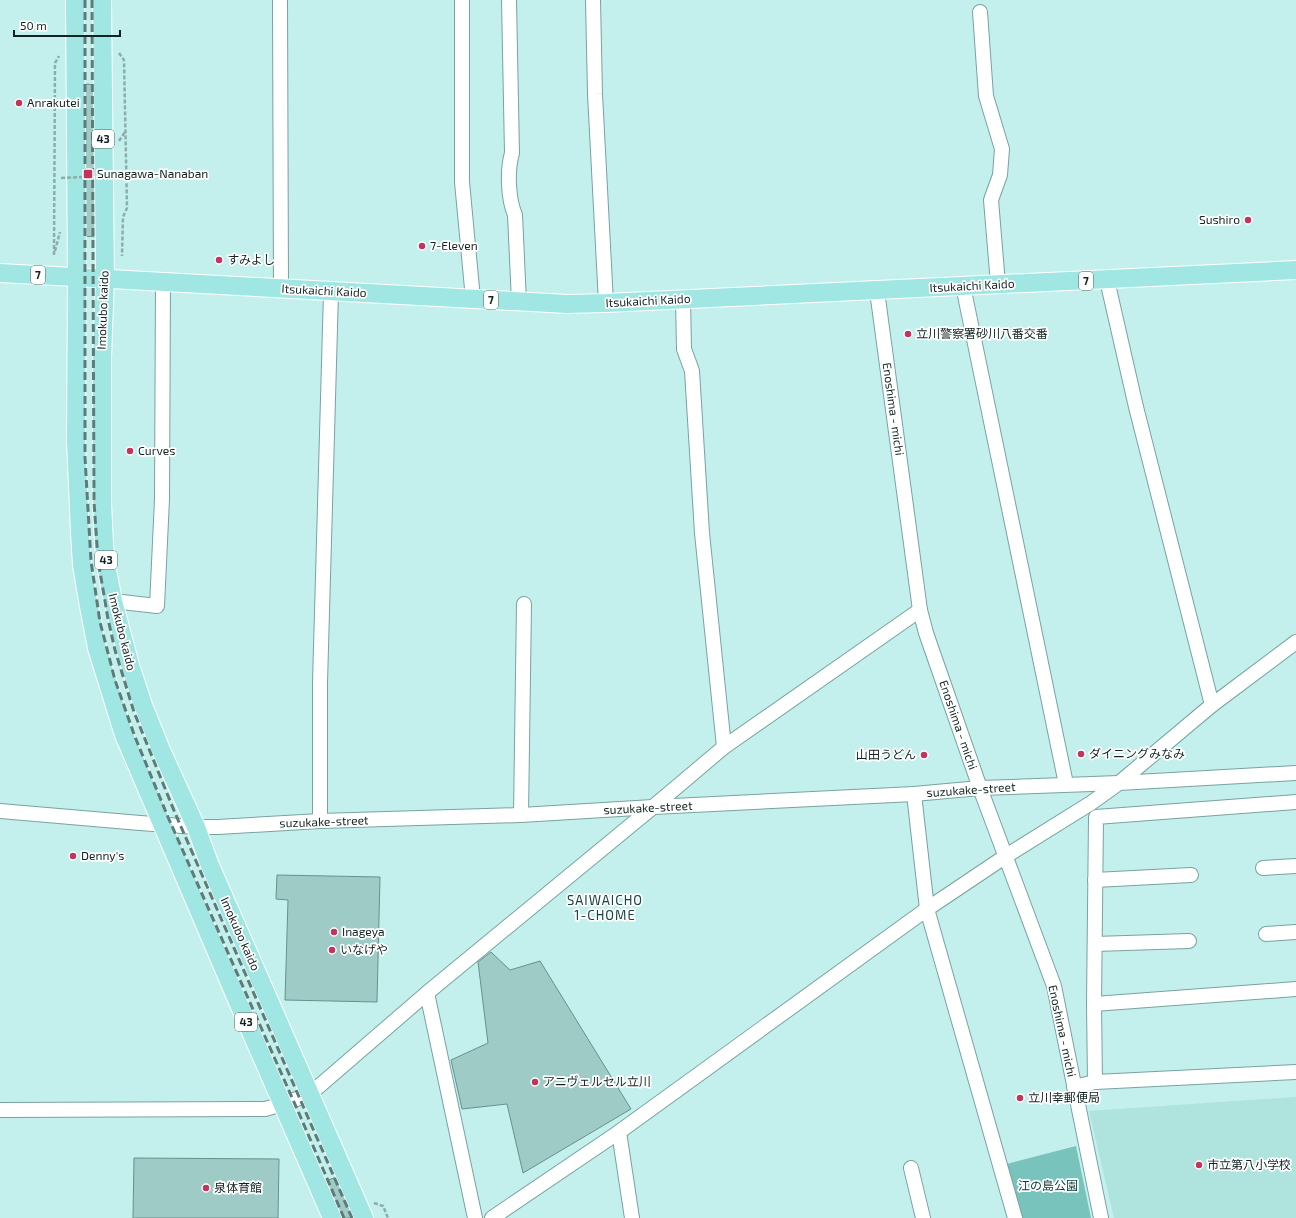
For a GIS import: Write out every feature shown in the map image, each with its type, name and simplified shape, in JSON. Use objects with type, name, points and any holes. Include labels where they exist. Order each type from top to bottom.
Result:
[{"type":"main road","name":"43","points":[[76,0],[76,440],[82,565],[97,648],[124,735],[332,1218]]},
{"type":"main road","name":"Imokubo kaido","points":[[102,0],[105,278],[102,359],[102,500],[104,544],[113,601],[130,666],[143,706],[196,827],[209,863],[364,1218]]},
{"type":"main road","name":"Itsukaichi Kaido","points":[[0,273],[567,304],[877,291],[1296,270]]},
{"type":"street","points":[[280,0],[281,289]]},
{"type":"street","points":[[462,0],[462,182],[473,299]]},
{"type":"street","points":[[508,0],[512,153],[509,163],[511,205],[515,215],[519,302]]},
{"type":"street","points":[[593,0],[595,94],[606,303]]},
{"type":"street","points":[[980,12],[986,96],[1002,149],[1000,175],[991,200],[998,284]]},
{"type":"street","points":[[1106,280],[1138,415],[1212,706]]},
{"type":"street","points":[[113,601],[156,606],[162,499],[163,282]]},
{"type":"street","points":[[963,286],[1066,784]]},
{"type":"street","name":"Enoshima - michi","points":[[877,291],[920,610],[926,633],[980,788],[1054,986],[1101,1218]]},
{"type":"street","points":[[320,821],[320,683],[330,292]]},
{"type":"street","points":[[683,299],[684,349],[692,371],[702,533],[724,747]]},
{"type":"street","points":[[521,815],[524,604]]},
{"type":"street","points":[[0,1110],[265,1109],[310,1094],[427,993],[724,747],[920,610]]},
{"type":"street","points":[[492,1218],[619,1132],[927,909],[1006,856],[1091,803],[1119,783],[1212,706],[1296,642]]},
{"type":"street","name":"suzukake-street","points":[[0,810],[196,827],[320,821],[521,815],[914,794],[980,788],[1119,783],[1296,773]]},
{"type":"street","points":[[914,794],[927,909],[1015,1218]]},
{"type":"street","points":[[1095,1082],[1094,1004],[1096,817],[1296,802]]},
{"type":"street","points":[[1263,868],[1296,866]]},
{"type":"street","points":[[1095,880],[1191,875]]},
{"type":"street","points":[[1266,934],[1296,932]]},
{"type":"street","points":[[1095,944],[1189,941]]},
{"type":"street","points":[[1094,1004],[1296,989]]},
{"type":"street","points":[[427,993],[474,1218]]},
{"type":"street","points":[[1074,1087],[1095,1082],[1296,1072]]},
{"type":"street","points":[[619,1132],[632,1218]]},
{"type":"street","points":[[911,1168],[923,1218]]},
{"type":"path","points":[[115,49],[124,60],[127,208],[123,217],[122,256]]},
{"type":"path","points":[[60,232],[54,255],[55,63],[62,50]]},
{"type":"path","points":[[55,124],[60,132]]},
{"type":"path","points":[[118,142],[126,131]]},
{"type":"path","points":[[61,178],[82,177]]},
{"type":"path","points":[[100,178],[120,178]]},
{"type":"shaded area","name":"市立第八小学校","points":[[1296,1097],[1296,1218],[1114,1218],[1089,1111]]},
{"type":"green space","name":"江の島公園","points":[[1076,1146],[1091,1218],[1019,1218],[1003,1165]]},
{"type":"building","points":[[83,84],[100,85],[99,237],[81,236]]},
{"type":"building","name":"いなげや","points":[[277,875],[380,877],[377,1002],[285,1000],[288,900],[276,899]]},
{"type":"building","name":"アニヴェルセル立川","points":[[491,952],[510,970],[540,961],[631,1109],[523,1173],[507,1104],[462,1109],[451,1060],[488,1043],[478,962]]},
{"type":"building","name":"泉体育館","points":[[134,1158],[279,1159],[278,1218],[133,1218]]},
{"type":"building","points":[[339,1176],[357,1218],[342,1218],[326,1181]]},
{"type":"railway","points":[[85,0],[85,457],[91,561],[100,622],[115,680],[135,737],[168,817],[344,1218]]},
{"type":"railway","points":[[92,0],[94,502],[98,560],[108,619],[115,650],[134,712],[175,813],[352,1218]]},
{"type":"place","name":"Anrakutei","points":[[19,103]]},
{"type":"place","name":"Sunagawa-Nanaban","points":[[88,174]]},
{"type":"place","name":"Sushiro","points":[[1248,220]]},
{"type":"place","name":"7-Eleven","points":[[422,246]]},
{"type":"place","name":"すみよし","points":[[219,260]]},
{"type":"place","name":"立川警察署砂川八番交番","points":[[908,334]]},
{"type":"place","name":"Curves","points":[[130,451]]},
{"type":"place","name":"ダイニングみなみ","points":[[1081,754]]},
{"type":"place","name":"山田うどん","points":[[924,755]]},
{"type":"place","name":"Denny's","points":[[73,856]]},
{"type":"place","name":"Inageya","points":[[334,932]]},
{"type":"place","name":"いなげや","points":[[332,950]]},
{"type":"place","name":"アニヴェルセル立川","points":[[535,1082]]},
{"type":"place","name":"立川幸郵便局","points":[[1020,1098]]},
{"type":"place","name":"市立第八小学校","points":[[1199,1165]]},
{"type":"place","name":"泉体育館","points":[[206,1188]]},
{"type":"district","name":"SAIWAICHO 1-CHOME","points":[[605,908]]}]
